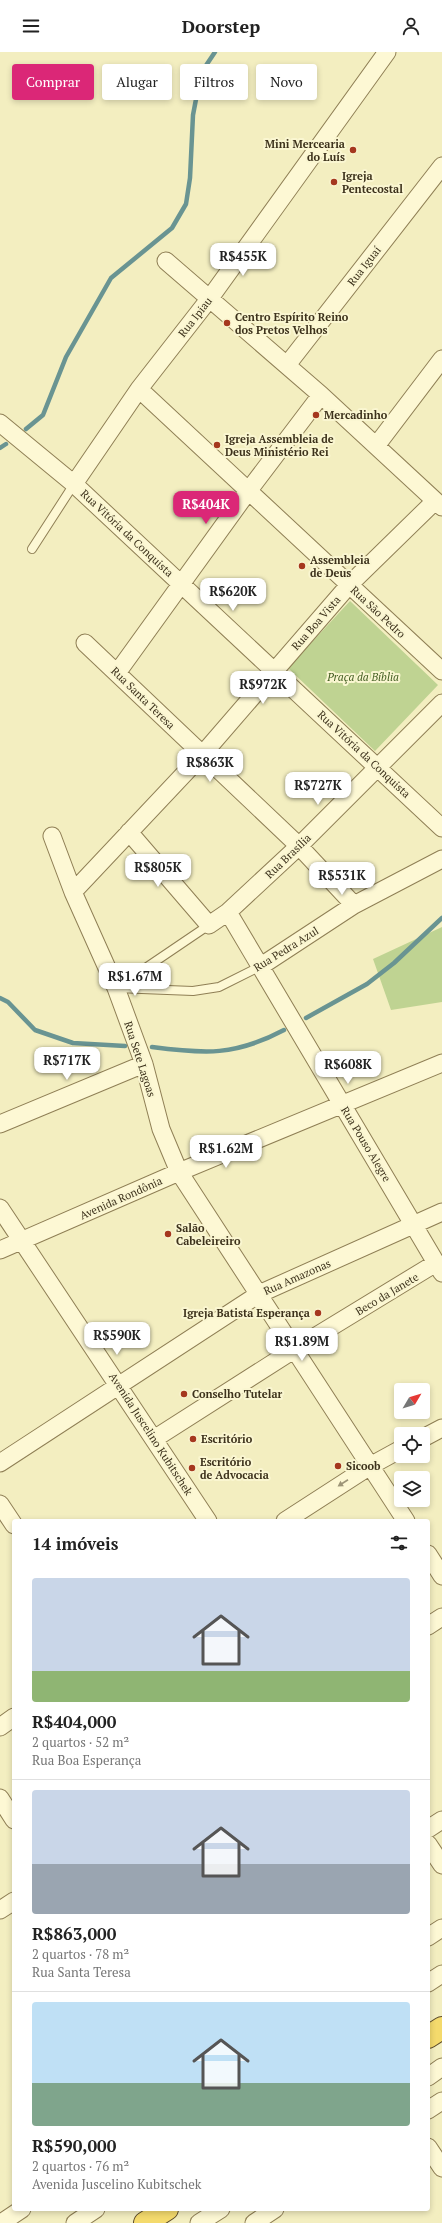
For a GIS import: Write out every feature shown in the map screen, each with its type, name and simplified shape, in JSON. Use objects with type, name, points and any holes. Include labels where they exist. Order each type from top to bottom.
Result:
[{"type":"highway","points":[[430,2036],[442,2028]]},
{"type":"highway","points":[[145,2223],[164,2211]]},
{"type":"street","name":"Rua Ipiau","points":[[74,484],[139,389],[210,298],[387,52]]},
{"type":"street","name":"Rua Iguaí","points":[[287,365],[442,166]]},
{"type":"street","points":[[166,261],[321,395],[439,504]]},
{"type":"street","points":[[376,446],[442,359]]},
{"type":"street","name":"Rua São Pedro","points":[[139,389],[442,671]]},
{"type":"street","points":[[117,673],[249,490],[321,395]]},
{"type":"street","name":"Rua Vitória da Conquista","points":[[0,423],[74,484],[442,828]]},
{"type":"street","name":"Rua Boa Vista","points":[[73,892],[202,755],[349,585],[439,504]]},
{"type":"street","name":"Rua Santa Teresa","points":[[85,643],[299,846],[354,905]]},
{"type":"street","name":"Rua Brasília","points":[[208,925],[228,912],[299,846],[442,703]]},
{"type":"street","points":[[129,832],[208,925]]},
{"type":"street","name":"Rua Sete Lagoas","points":[[52,836],[73,892],[116,988],[144,1064],[161,1129],[179,1172],[405,1519]]},
{"type":"street","name":"Rua Pedra Azul","points":[[261,966],[354,905],[442,859]]},
{"type":"street","name":"Rua Pouso Alegre","points":[[228,912],[439,1268]]},
{"type":"street","name":"Avenida Rondônia","points":[[0,1250],[179,1172],[442,1063]]},
{"type":"street","points":[[0,1124],[144,1064]]},
{"type":"street","name":"Avenida Juscelino Kubitschek","points":[[0,1208],[21,1242],[118,1384],[207,1519]]},
{"type":"street","name":"Rua Amazonas","points":[[0,1463],[118,1384],[259,1294],[442,1212]]},
{"type":"street","name":"Beco da Janete","points":[[154,1439],[295,1349],[439,1268]]},
{"type":"street","points":[[430,1434],[442,1428]]},
{"type":"street","points":[[288,1519],[370,1466],[394,1453]]},
{"type":"street","points":[[0,1504],[12,1522]]},
{"type":"street","points":[[430,1557],[442,1576]]},
{"type":"street","points":[[430,1625],[442,1617]]},
{"type":"street","points":[[0,1726],[12,1718]]},
{"type":"street","points":[[0,1798],[12,1817]]},
{"type":"street","points":[[430,1829],[442,1820]]},
{"type":"street","points":[[430,1847],[442,1865]]},
{"type":"street","points":[[0,1910],[12,1902]]},
{"type":"street","points":[[430,1936],[442,1928]]},
{"type":"street","points":[[430,1982],[442,1974]]},
{"type":"street","points":[[430,2076],[442,2067]]},
{"type":"street","points":[[430,2109],[442,2101]]},
{"type":"street","points":[[430,2150],[442,2168]]},
{"type":"street","points":[[1,2223],[19,2211]]},
{"type":"street","points":[[75,2223],[93,2211]]},
{"type":"street","points":[[199,2223],[218,2211]]},
{"type":"street","points":[[254,2223],[272,2211]]},
{"type":"lane","points":[[32,549],[74,484]]},
{"type":"lane","name":"Rua Brasília","points":[[116,988],[208,925]]},
{"type":"lane","name":"Rua Pedra Azul","points":[[116,988],[192,992],[219,987],[261,966]]},
{"type":"green space","name":"Praça da Bíblia","points":[[350,601],[438,685],[375,751],[288,668]]},
{"type":"green space","points":[[442,927],[442,1002],[391,1010],[373,959]]},
{"type":"waterway","points":[[26,429],[43,415],[66,357],[111,278],[172,228],[186,204],[190,178],[193,115],[201,73],[215,52]]},
{"type":"waterway","points":[[0,448],[6,444]]},
{"type":"waterway","points":[[306,1018],[367,984],[394,963],[442,918]]},
{"type":"waterway","points":[[0,998],[8,1002],[35,1030],[73,1043],[125,1046]]},
{"type":"waterway","points":[[152,1047],[204,1052],[220,1051],[250,1045],[284,1030]]},
{"type":"place","name":"Mini Mercearia do Luís","points":[[353,150]]},
{"type":"place","name":"Igreja Pentecostal","points":[[334,182]]},
{"type":"place","name":"Centro Espírito Reino dos Pretos Velhos","points":[[227,323]]},
{"type":"place","name":"Mercadinho","points":[[316,415]]},
{"type":"place","name":"Igreja Assembleia de Deus Ministério Rei","points":[[217,445]]},
{"type":"place","name":"Assembleia de Deus","points":[[302,566]]},
{"type":"place","name":"Salão Cabeleireiro","points":[[168,1234]]},
{"type":"place","name":"Igreja Batista Esperança","points":[[318,1313]]},
{"type":"place","name":"Conselho Tutelar","points":[[184,1394]]},
{"type":"place","name":"Escritório","points":[[193,1439]]},
{"type":"place","name":"Sicoob","points":[[338,1466]]},
{"type":"place","name":"Escritório de Advocacia","points":[[192,1468]]}]
